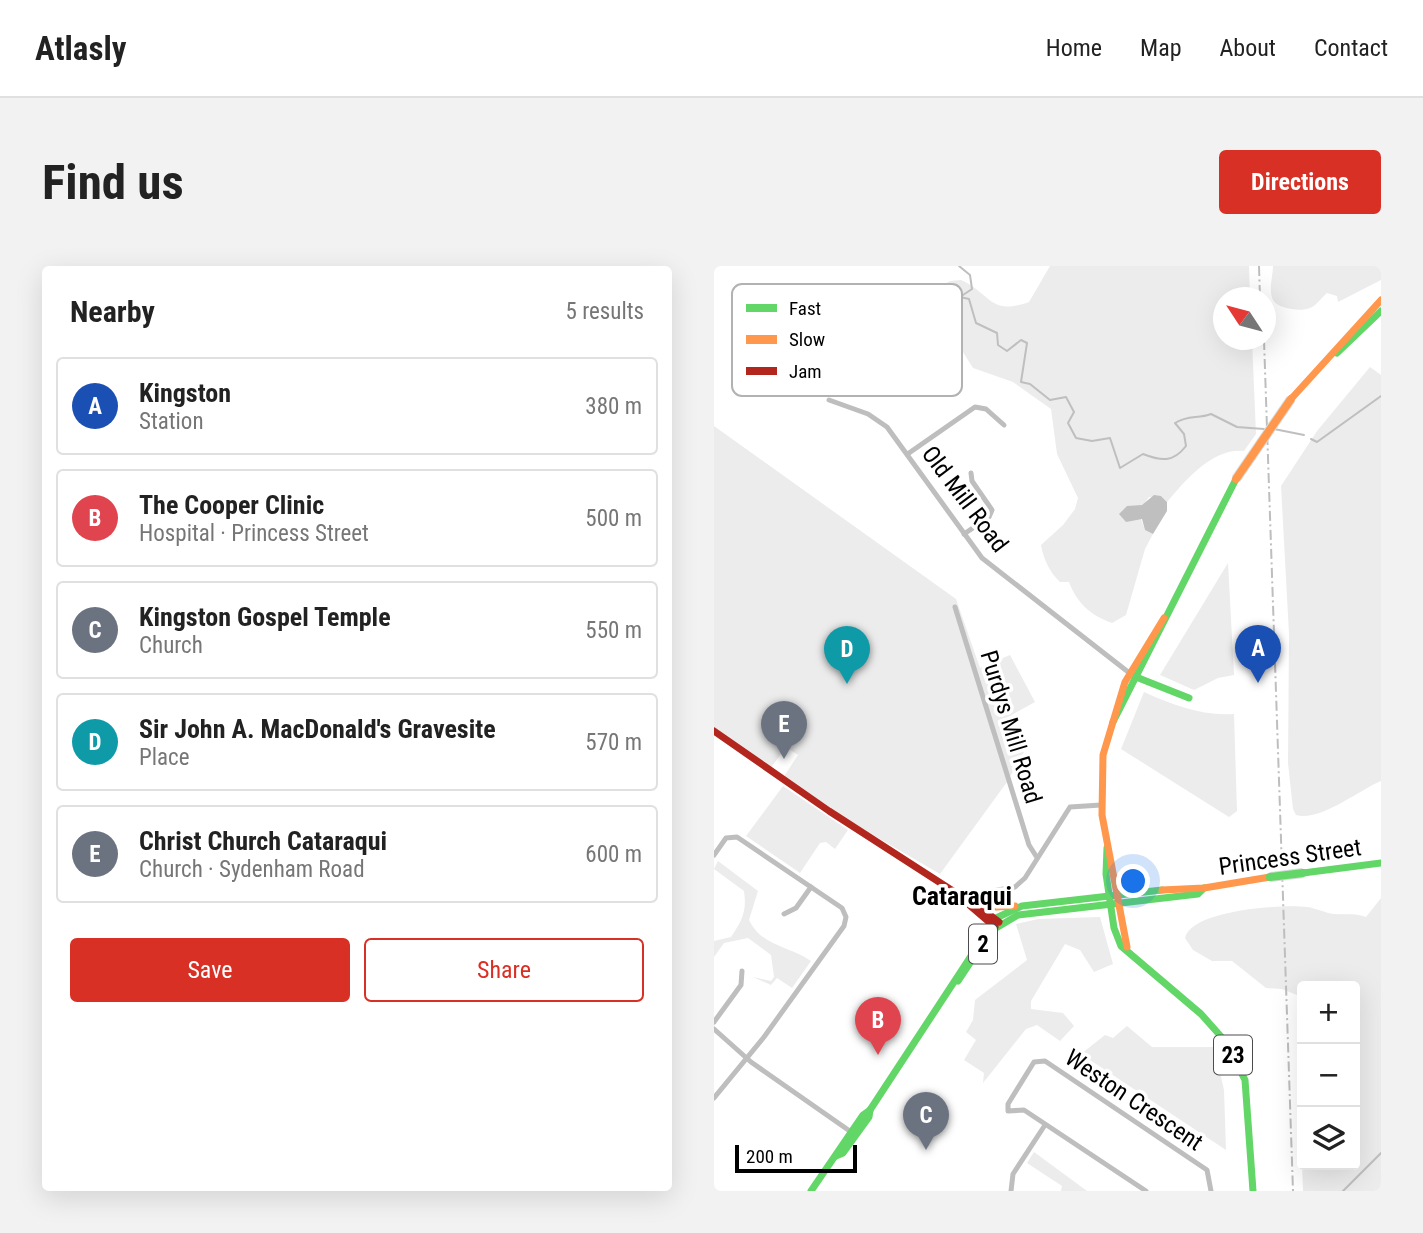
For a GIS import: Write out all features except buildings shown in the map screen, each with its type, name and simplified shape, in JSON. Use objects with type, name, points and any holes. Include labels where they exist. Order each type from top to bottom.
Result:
[{"type":"main road","points":[[1114,899],[1101,805],[1102,772],[1114,707],[1236,479],[1291,399],[1381,300]]},
{"type":"main road","points":[[1304,384],[1381,311]]},
{"type":"main road","points":[[1133,675],[1189,698]]},
{"type":"main road","points":[[714,731],[996,923]]},
{"type":"main road","name":"Princess Street","points":[[996,923],[1028,912],[1381,863]]},
{"type":"main road","points":[[960,896],[996,907],[1022,906]]},
{"type":"main road","name":"Princess Street","points":[[811,1191],[853,1134],[863,1115],[870,1110],[996,923],[1022,906],[1114,899]]},
{"type":"main road","name":"23","points":[[1114,899],[1118,941],[1134,958],[1200,1013],[1236,1058],[1245,1080],[1249,1107],[1253,1191]]},
{"type":"main road","points":[[974,902],[996,923]]},
{"type":"street","name":"Old Mill Road","points":[[829,400],[876,418],[909,453],[985,561],[1133,675]]},
{"type":"street","points":[[909,453],[975,407],[986,409],[1004,425]]},
{"type":"street","points":[[964,534],[989,517],[992,510],[972,481],[971,473]]},
{"type":"street","name":"Purdys Mill Road","points":[[956,607],[1029,845],[1036,856]]},
{"type":"street","points":[[986,891],[1015,887],[1025,878],[1036,856],[1070,807],[1101,805]]},
{"type":"street","points":[[714,855],[726,838],[734,835],[842,908],[845,923],[747,1058],[714,1098]]},
{"type":"street","points":[[784,914],[796,908],[811,887]]},
{"type":"street","points":[[714,1022],[741,985],[742,971]]},
{"type":"street","points":[[714,1029],[747,1058],[853,1134]]},
{"type":"street","name":"Weston Crescent","points":[[1045,1125],[1024,1110],[1012,1113],[1007,1107],[1034,1062],[1039,1059],[1207,1170],[1211,1191]]},
{"type":"street","points":[[1011,1191],[1013,1174],[1045,1125],[1146,1191]]},
{"type":"shaded area","points":[[1050,266],[1249,266],[1250,287],[1213,287],[1213,350],[1252,350],[1256,434],[1244,451],[1221,455],[1201,467],[1167,502],[1161,496],[1149,497],[1133,519],[1141,519],[1145,530],[1153,534],[1145,549],[1126,615],[1112,623],[1085,607],[1069,582],[1060,582],[1053,574],[1043,555],[1041,545],[1063,525],[1075,509],[1078,498],[1057,454],[1051,409],[1013,382],[973,368],[962,351],[962,284],[945,284],[961,280],[998,305],[1016,306],[1029,302]]},
{"type":"shaded area","points":[[1273,266],[1381,266],[1381,280],[1338,302],[1337,296],[1327,293],[1310,308],[1301,310],[1276,303],[1276,287],[1271,287]]},
{"type":"shaded area","points":[[1370,367],[1381,375],[1381,781],[1328,810],[1306,816],[1296,815],[1288,763],[1289,634],[1281,486],[1317,431]]},
{"type":"shaded area","points":[[714,426],[956,599],[980,668],[1010,655],[1035,702],[1006,718],[1024,752],[1007,782],[940,874],[832,811],[783,778],[798,755],[786,747],[770,769],[714,728]]},
{"type":"shaded area","points":[[1154,495],[1161,496],[1167,502],[1167,511],[1153,534],[1145,530],[1142,519],[1126,522],[1119,514],[1127,506],[1142,505]]},
{"type":"shaded area","points":[[1228,563],[1234,675],[1218,678],[1194,690],[1160,675]]},
{"type":"shaded area","points":[[1144,692],[1188,709],[1234,714],[1237,811],[1229,817],[1121,749]]},
{"type":"shaded area","points":[[783,786],[848,830],[835,849],[826,842],[820,843],[800,873],[746,836]]},
{"type":"shaded area","points":[[718,861],[758,891],[749,920],[761,936],[811,961],[792,988],[777,978],[771,985],[753,977],[771,981],[774,977],[771,955],[748,938],[724,943],[714,957],[714,941],[731,937],[741,921],[745,904],[744,891],[714,869]]},
{"type":"shaded area","points":[[1381,898],[1381,1191],[1303,1191],[1302,1170],[1360,1170],[1360,981],[1297,981],[1297,995],[1282,989],[1266,988],[1232,961],[1212,961],[1193,950],[1185,938],[1191,929],[1203,921],[1259,908],[1295,906],[1366,917]]},
{"type":"shaded area","points":[[1100,917],[1113,964],[1094,972],[1080,950],[1065,944],[1031,1001],[1031,1009],[1063,1013],[1074,1026],[1060,1041],[1037,1025],[1026,1029],[983,1083],[984,1073],[964,1060],[976,1040],[966,1032],[973,1020],[975,1000],[1027,960],[1016,924],[1038,919]]},
{"type":"shaded area","points":[[1127,1026],[1152,1047],[1214,1047],[1224,1090],[1226,1150],[1081,1054],[1105,1035],[1113,1038]]},
{"type":"shaded area","points":[[1034,1152],[1087,1191],[1061,1191],[1062,1186],[1027,1163]]},
{"type":"waterway","points":[[959,266],[970,275],[972,289],[962,296]]},
{"type":"waterway","points":[[962,297],[969,299],[976,323],[997,333],[998,345],[1007,351],[1021,340],[1027,343],[1021,382],[1030,384],[1050,400],[1066,397],[1074,412],[1068,423],[1076,438],[1092,441],[1110,438],[1120,468],[1143,454],[1166,459],[1181,452],[1186,446],[1184,434],[1175,423],[1184,419],[1211,414],[1237,427],[1264,429]]},
{"type":"waterway","points":[[1311,439],[1317,442],[1381,396]]},
{"type":"waterway","points":[[1274,429],[1304,435]]},
{"type":"waterway","points":[[1343,1191],[1381,1153]]},
{"type":"railway","points":[[1259,266],[1260,287]]},
{"type":"railway","points":[[1264,350],[1293,1191]]},
{"type":"traffic: fast","points":[[1337,353],[1381,311]]},
{"type":"traffic: fast","points":[[1113,722],[1236,479]]},
{"type":"traffic: fast","points":[[1136,677],[1189,698]]},
{"type":"traffic: fast","points":[[1107,848],[1106,874],[1114,928],[1121,946],[1201,1014],[1225,1041],[1245,1080],[1253,1191]]},
{"type":"traffic: fast","points":[[1303,873],[1381,863]]},
{"type":"traffic: fast","points":[[1270,877],[1303,873]]},
{"type":"traffic: fast","points":[[958,981],[991,931],[1018,915],[1198,894],[1204,888]]},
{"type":"traffic: fast","points":[[836,1156],[843,1153],[869,1117],[870,1110],[996,918],[1022,906],[1162,890]]},
{"type":"traffic: fast","points":[[811,1191],[863,1115],[870,1110]]},
{"type":"traffic: slow","points":[[1291,399],[1381,300]]},
{"type":"traffic: slow","points":[[1236,479],[1291,399]]},
{"type":"traffic: slow","points":[[1127,947],[1102,815],[1103,755],[1125,682],[1164,618]]},
{"type":"traffic: slow","points":[[1162,890],[1204,888],[1270,877]]},
{"type":"traffic: slow","points":[[974,902],[996,907],[1015,906]]},
{"type":"traffic: jam","points":[[714,731],[829,811],[953,891],[995,927]]},
{"type":"traffic: jam","points":[[960,896],[965,896],[999,922]]},
{"type":"place","name":"Kingston","points":[[1258,683]]},
{"type":"place","name":"Sir John A. MacDonald's Gravesite","points":[[847,684]]},
{"type":"place","name":"Christ Church Cataraqui","points":[[784,759]]},
{"type":"place","name":"The Cooper Clinic","points":[[878,1055]]},
{"type":"place","name":"Kingston Gospel Temple","points":[[926,1150]]},
{"type":"district","name":"Cataraqui","points":[[962,896]]}]
